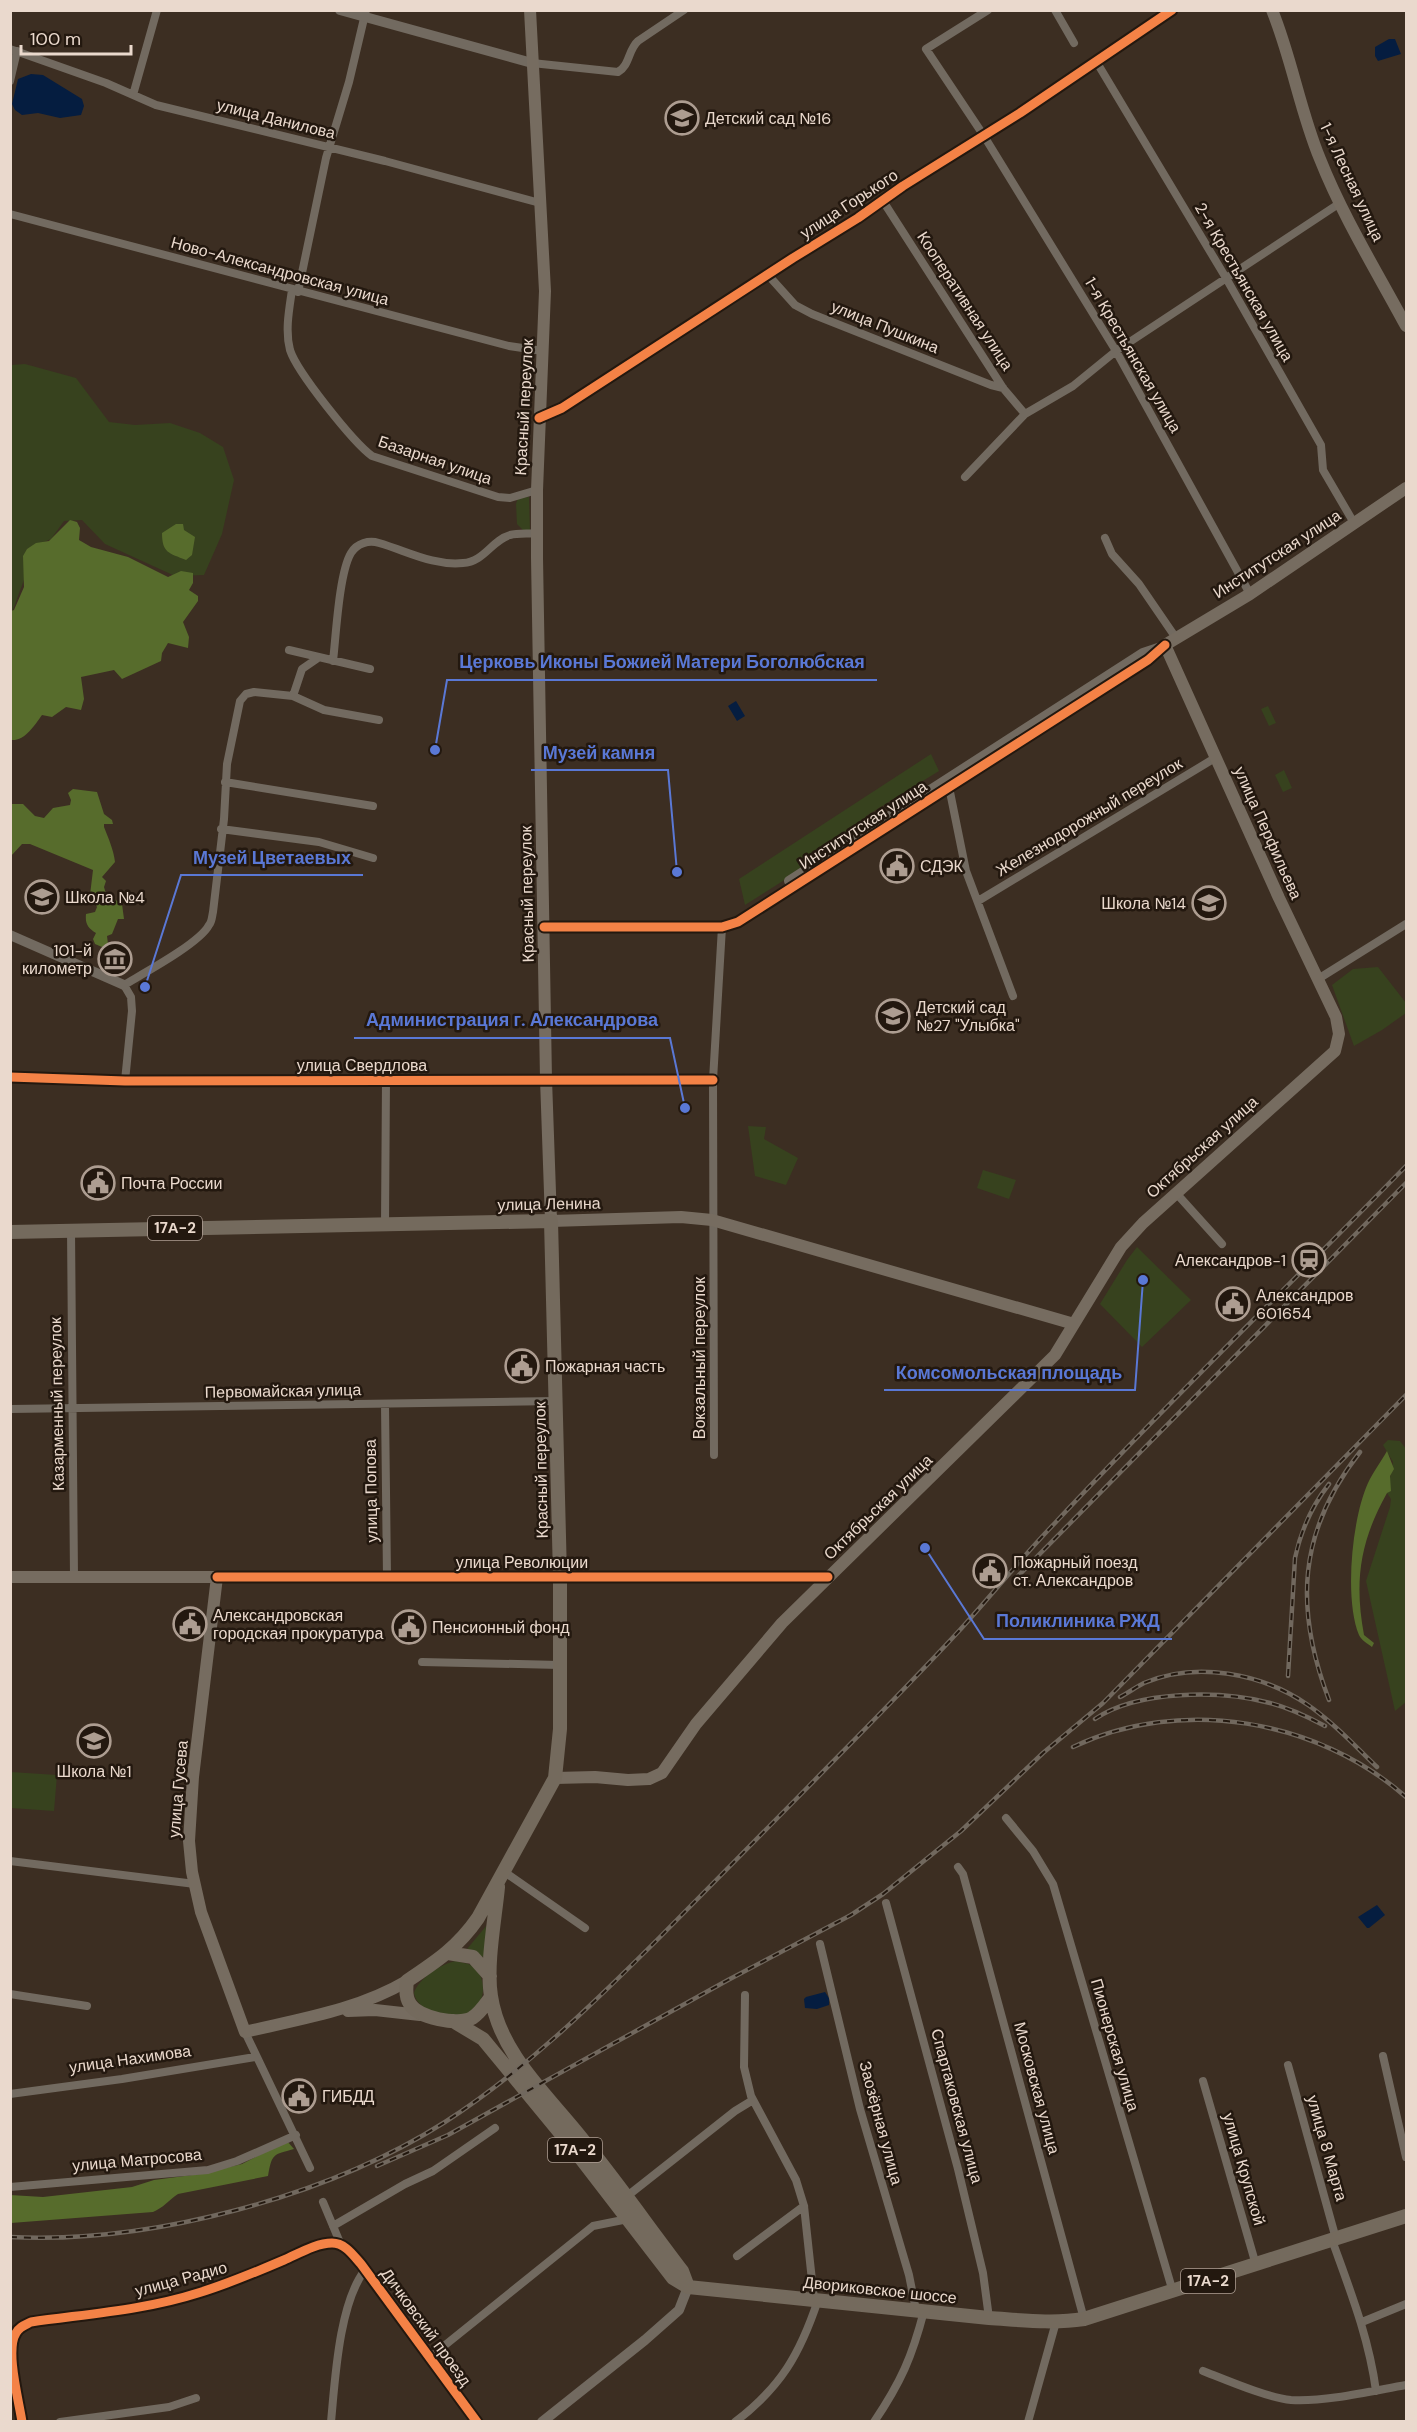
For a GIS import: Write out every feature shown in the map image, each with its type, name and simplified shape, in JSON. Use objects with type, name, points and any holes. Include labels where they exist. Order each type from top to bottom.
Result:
[{"type":"main road","name":"Красный переулок","points":[[530,10],[545,291],[537,533],[546,1079],[560,1576],[560,1729],[555,1778]]},
{"type":"main road","name":"1-я Лесная улица","points":[[1272,10],[1320,161],[1340,203],[1407,326]]},
{"type":"main road","name":"Институтская улица","points":[[1171,642],[1250,594],[1407,488]]},
{"type":"main road","name":"улица Перфильева","points":[[1171,642],[1215,758],[1336,1017],[1339,1034]]},
{"type":"main road","name":"Октябрьская улица","points":[[555,1778],[650,1779],[662,1773],[696,1724],[783,1623],[1054,1356],[1121,1247],[1143,1222],[1335,1051],[1339,1034]]},
{"type":"main road","name":"улица Ленина","points":[[10,1232],[681,1217],[712,1220],[1074,1324]]},
{"type":"main road","name":"улица Революции","points":[[10,1577],[217,1577]]},
{"type":"main road","name":"улица Гусева","points":[[217,1577],[189,1817],[189,1841],[201,1912],[245,2032]]},
{"type":"main road","points":[[245,2032],[329,2013],[390,1991],[448,1953],[465,1937],[478,1918],[555,1778]]},
{"type":"main road","points":[[490,1976],[501,1875]]},
{"type":"main road","points":[[448,1953],[473,1958],[490,1976]]},
{"type":"main road","name":"17А-2","points":[[490,1976],[491,1997],[505,2041],[515,2057],[586,2144],[682,2271],[688,2287]]},
{"type":"main road","points":[[407,1981],[406,1992],[409,2004],[420,2015]]},
{"type":"main road","points":[[453,2021],[470,2020],[491,1997]]},
{"type":"main road","points":[[329,2013],[375,2010],[420,2015]]},
{"type":"main road","name":"17А-2","points":[[420,2015],[453,2021],[483,2039],[576,2152],[673,2277],[688,2287]]},
{"type":"main road","name":"Двориковское шоссе","points":[[688,2287],[989,2318],[1056,2322],[1084,2319],[1407,2216]]},
{"type":"street","points":[[133,95],[157,10]]},
{"type":"street","points":[[340,10],[365,14],[532,63],[618,72],[625,68],[633,46],[638,41],[684,10]]},
{"type":"street","name":"1-я Крестьянская улица","points":[[988,10],[926,49],[984,136],[1116,351],[1250,594]]},
{"type":"street","points":[[1055,10],[1074,43]]},
{"type":"street","name":"улица Горького","points":[[540,418],[562,408],[984,136],[1172,10]]},
{"type":"street","name":"Базарная улица","points":[[365,14],[349,82],[329,147],[288,316],[291,352],[316,391],[361,448],[372,456],[498,497],[510,498],[537,490]]},
{"type":"street","points":[[10,81],[14,50]]},
{"type":"street","name":"улица Данилова","points":[[14,50],[106,83],[156,105],[329,147],[540,203]]},
{"type":"street","name":"2-я Крестьянская улица","points":[[1096,61],[1226,278],[1322,445],[1323,470],[1354,523]]},
{"type":"street","name":"Кооперативная улица","points":[[883,201],[1003,388],[1025,414]]},
{"type":"street","points":[[965,477],[1025,414],[1073,386],[1116,351],[1340,203]]},
{"type":"street","name":"Ново-Александровская улица","points":[[10,214],[295,291],[509,346],[543,351]]},
{"type":"street","name":"улица Пушкина","points":[[768,275],[795,305],[812,314],[991,386],[1003,388]]},
{"type":"street","points":[[333,661],[339,605],[348,561],[352,551],[360,544],[368,541],[427,560],[466,563],[477,560],[508,535],[537,533]]},
{"type":"street","points":[[1105,538],[1112,554],[1139,584],[1171,642]]},
{"type":"street","name":"Институтская улица","points":[[544,927],[722,927],[738,922],[947,783],[1148,660],[1171,642]]},
{"type":"street","points":[[289,650],[370,669]]},
{"type":"street","points":[[293,696],[302,669],[318,658]]},
{"type":"street","points":[[124,985],[184,947],[209,926],[215,901],[221,829],[225,811],[225,782],[240,701],[246,694],[254,692],[293,696],[324,710],[380,720]]},
{"type":"street","name":"Железнодорожный переулок","points":[[978,901],[1215,758]]},
{"type":"street","points":[[225,782],[373,806]]},
{"type":"street","points":[[947,783],[966,871],[1013,996]]},
{"type":"street","points":[[221,829],[319,843],[373,858]]},
{"type":"street","points":[[1318,979],[1407,924]]},
{"type":"street","points":[[712,1220],[713,1080],[722,927]]},
{"type":"street","points":[[10,935],[124,985],[131,998],[132,1011],[125,1080]]},
{"type":"street","name":"улица Свердлова","points":[[10,1077],[125,1080],[713,1080]]},
{"type":"street","points":[[385,1224],[386,1079]]},
{"type":"street","points":[[1176,1193],[1222,1244]]},
{"type":"street","name":"Вокзальный переулок","points":[[712,1220],[714,1455]]},
{"type":"street","name":"Казарменный переулок","points":[[71,1230],[74,1577]]},
{"type":"street","name":"Первомайская улица","points":[[10,1409],[556,1401]]},
{"type":"street","name":"улица Попова","points":[[385,1405],[387,1576]]},
{"type":"street","name":"улица Революции","points":[[217,1577],[828,1578]]},
{"type":"street","points":[[422,1662],[560,1665]]},
{"type":"street","name":"Пионерская улица","points":[[1006,1818],[1033,1851],[1053,1884],[1125,2136],[1173,2292]]},
{"type":"street","points":[[10,1861],[195,1884]]},
{"type":"street","name":"Московская улица","points":[[958,1867],[963,1874],[1084,2319]]},
{"type":"street","points":[[501,1875],[585,1928]]},
{"type":"street","name":"Спартаковская улица","points":[[886,1903],[984,2273],[989,2318]]},
{"type":"street","name":"Заозёрная улица","points":[[820,1944],[860,2109],[920,2311],[915,2348],[897,2388],[874,2421]]},
{"type":"street","points":[[10,1994],[87,2006]]},
{"type":"street","points":[[735,2421],[755,2406],[780,2380],[809,2327],[816,2299],[804,2206],[796,2180],[753,2100],[746,2081],[744,2067],[745,1995]]},
{"type":"street","points":[[245,2032],[310,2168]]},
{"type":"street","points":[[1383,2056],[1407,2157]]},
{"type":"street","name":"улица Нахимова","points":[[10,2094],[122,2079],[255,2057]]},
{"type":"street","name":"улица 8 Марта","points":[[1288,2065],[1334,2239],[1362,2322],[1372,2360],[1376,2391]]},
{"type":"street","name":"улица Крупской","points":[[1203,2081],[1256,2265]]},
{"type":"street","points":[[626,2197],[735,2111],[753,2100]]},
{"type":"street","points":[[333,2226],[405,2184],[433,2171],[495,2128]]},
{"type":"street","name":"улица Матросова","points":[[10,2187],[208,2170],[237,2161],[296,2135]]},
{"type":"street","points":[[323,2202],[346,2248]]},
{"type":"street","points":[[737,2256],[804,2206]]},
{"type":"street","points":[[429,2358],[593,2226],[628,2219]]},
{"type":"street","name":"улица Радио","points":[[22,2421],[12,2342],[22,2326],[31,2322],[141,2306],[196,2294],[315,2247],[332,2243],[346,2248]]},
{"type":"street","name":"Дичковский проезд","points":[[346,2248],[365,2270],[477,2421]]},
{"type":"street","points":[[332,2421],[333,2395],[348,2307],[357,2281],[365,2270]]},
{"type":"street","points":[[542,2421],[645,2340],[679,2310],[688,2287]]},
{"type":"street","points":[[1362,2322],[1407,2304]]},
{"type":"street","points":[[1028,2421],[1056,2322]]},
{"type":"street","points":[[1203,2371],[1291,2400],[1341,2396],[1407,2385]]},
{"type":"street","points":[[60,2421],[168,2407],[196,2397]]},
{"type":"green space","points":[[25,364],[76,378],[109,422],[135,425],[170,423],[200,433],[223,447],[234,480],[222,534],[204,575],[175,576],[105,544],[82,520],[64,521],[51,539],[27,549],[25,577],[11,615],[11,365]]},
{"type":"green space","points":[[529,497],[530,531],[525,532],[517,524],[516,504],[518,498]]},
{"type":"green space","points":[[70,520],[77,522],[80,528],[79,540],[91,547],[128,557],[168,577],[181,571],[193,573],[193,583],[189,590],[198,596],[198,601],[183,622],[189,637],[188,648],[168,643],[162,653],[161,661],[122,679],[114,670],[81,677],[84,699],[81,710],[66,707],[52,717],[42,715],[25,735],[11,740],[11,611],[14,610],[24,587],[23,556],[27,549],[36,543],[49,541]]},
{"type":"green space","points":[[176,524],[183,524],[184,530],[195,537],[192,555],[186,560],[171,554],[163,545],[162,533]]},
{"type":"green space","points":[[1268,706],[1276,723],[1269,726],[1261,709]]},
{"type":"green space","points":[[931,754],[939,771],[866,816],[868,827],[745,905],[739,879]]},
{"type":"green space","points":[[1284,770],[1292,788],[1283,792],[1275,775]]},
{"type":"green space","points":[[73,789],[97,792],[104,814],[112,820],[113,824],[104,824],[104,827],[115,862],[102,877],[106,881],[104,887],[106,894],[122,904],[124,919],[118,919],[112,934],[107,936],[108,944],[102,947],[95,944],[93,939],[96,933],[89,927],[86,920],[86,914],[95,912],[97,907],[90,895],[93,870],[30,844],[22,844],[11,856],[12,804],[23,804],[35,816],[44,818],[53,808],[70,805],[71,800],[68,793]]},
{"type":"green space","points":[[1378,967],[1406,1003],[1406,1013],[1354,1046],[1332,985],[1353,969]]},
{"type":"green space","points":[[748,1126],[766,1127],[764,1139],[798,1158],[786,1185],[755,1176]]},
{"type":"green space","points":[[983,1170],[1016,1180],[1009,1199],[977,1188]]},
{"type":"green space","points":[[1137,1247],[1191,1300],[1142,1347],[1100,1304]]},
{"type":"green space","points":[[1388,1440],[1400,1441],[1406,1449],[1406,1702],[1395,1711],[1366,1581],[1390,1507],[1391,1499],[1387,1493],[1393,1462],[1383,1445]]},
{"type":"green space","points":[[1387,1451],[1394,1469],[1390,1476],[1391,1491],[1387,1493],[1378,1511],[1365,1545],[1360,1579],[1364,1635],[1374,1643],[1372,1647],[1360,1637],[1354,1620],[1352,1559],[1362,1498],[1370,1479]]},
{"type":"green space","points":[[11,1772],[57,1775],[54,1811],[11,1808]]},
{"type":"green space","points":[[487,1925],[485,1958],[467,1949]]},
{"type":"green space","points":[[456,1961],[472,1966],[481,1977],[483,1988],[478,2006],[467,2014],[459,2015],[430,2011],[417,2000],[414,1993],[416,1988],[425,1977],[438,1968]]},
{"type":"green space","points":[[287,2141],[294,2149],[272,2159],[268,2176],[178,2194],[153,2212],[11,2223],[10,2195],[43,2197],[132,2187],[154,2180],[200,2174],[242,2164]]},
{"type":"water","points":[[1389,39],[1395,39],[1401,54],[1378,61],[1375,56],[1375,47]]},
{"type":"water","points":[[31,74],[43,75],[82,99],[84,106],[81,115],[60,118],[38,113],[22,115],[15,110],[12,104],[18,79]]},
{"type":"water","points":[[736,701],[745,716],[737,721],[728,706]]},
{"type":"water","points":[[1377,1905],[1385,1915],[1367,1928],[1358,1917]]},
{"type":"water","points":[[825,1992],[829,1998],[829,2005],[817,2009],[805,2008],[804,1999],[806,1997]]},
{"type":"railway","points":[[10,2237],[64,2237],[120,2233],[236,2210],[292,2193],[347,2173],[398,2149],[445,2122],[503,2081],[557,2036],[659,1938],[921,1672],[1042,1536],[1142,1432],[1406,1166]]},
{"type":"railway","points":[[1014,1580],[1406,1183]]},
{"type":"railway","points":[[377,2166],[448,2135],[728,1980],[851,1915],[883,1894],[961,1831],[1043,1753],[1103,1703],[1406,1395]]},
{"type":"railway","points":[[1329,1700],[1310,1634],[1307,1602],[1308,1571],[1314,1541],[1324,1511],[1339,1482],[1360,1452]]},
{"type":"railway","points":[[1288,1676],[1295,1558],[1308,1519],[1329,1484]]},
{"type":"railway","points":[[1120,1697],[1144,1683],[1164,1676],[1207,1672],[1250,1678],[1290,1694],[1308,1705],[1377,1767]]},
{"type":"railway","points":[[1095,1719],[1133,1702],[1180,1695],[1204,1695],[1228,1696],[1270,1703],[1325,1726]]},
{"type":"railway","points":[[1073,1747],[1115,1731],[1158,1722],[1202,1720],[1247,1724],[1290,1733],[1332,1749],[1371,1770],[1406,1797]]},
{"type":"cycle path","points":[[539,418],[562,408],[858,218],[903,186],[1020,113],[1172,10]]},
{"type":"cycle path","points":[[544,927],[722,927],[738,922],[1148,660],[1165,645]]},
{"type":"cycle path","points":[[10,1077],[125,1081],[713,1080]]},
{"type":"cycle path","points":[[217,1577],[828,1577]]},
{"type":"cycle path","points":[[22,2422],[12,2363],[13,2341],[22,2326],[31,2322],[115,2311],[178,2299],[231,2282],[326,2243],[345,2247],[352,2253],[477,2422]]},
{"type":"place","name":"Детский сад №16","points":[[682,118]]},
{"type":"place","name":"Церковь Иконы Божией Матери Боголюбская","points":[[435,750]]},
{"type":"place","name":"СДЭК","points":[[897,866]]},
{"type":"place","name":"Музей камня","points":[[677,872]]},
{"type":"place","name":"Школа №4","points":[[42,897]]},
{"type":"place","name":"Школа №14","points":[[1209,903]]},
{"type":"place","name":"101-й километр","points":[[115,959]]},
{"type":"place","name":"Музей Цветаевых","points":[[145,987]]},
{"type":"place","name":"Детский сад №27 \"Улыбка\"","points":[[893,1016]]},
{"type":"place","name":"Администрация г. Александрова","points":[[685,1108]]},
{"type":"place","name":"Почта России","points":[[98,1183]]},
{"type":"place","name":"Александров-1","points":[[1309,1260]]},
{"type":"place","name":"Комсомольская площадь","points":[[1143,1280]]},
{"type":"place","name":"Александров 601654","points":[[1233,1304]]},
{"type":"place","name":"Пожарная часть","points":[[522,1366]]},
{"type":"place","name":"Поликлиника РЖД","points":[[925,1548]]},
{"type":"place","name":"Пожарный поезд ст. Александров","points":[[990,1571]]},
{"type":"place","name":"Александровская городская прокуратура","points":[[190,1624]]},
{"type":"place","name":"Пенсионный фонд","points":[[409,1627]]},
{"type":"place","name":"Школа №1","points":[[94,1741]]},
{"type":"place","name":"ГИБДД","points":[[299,2096]]}]
